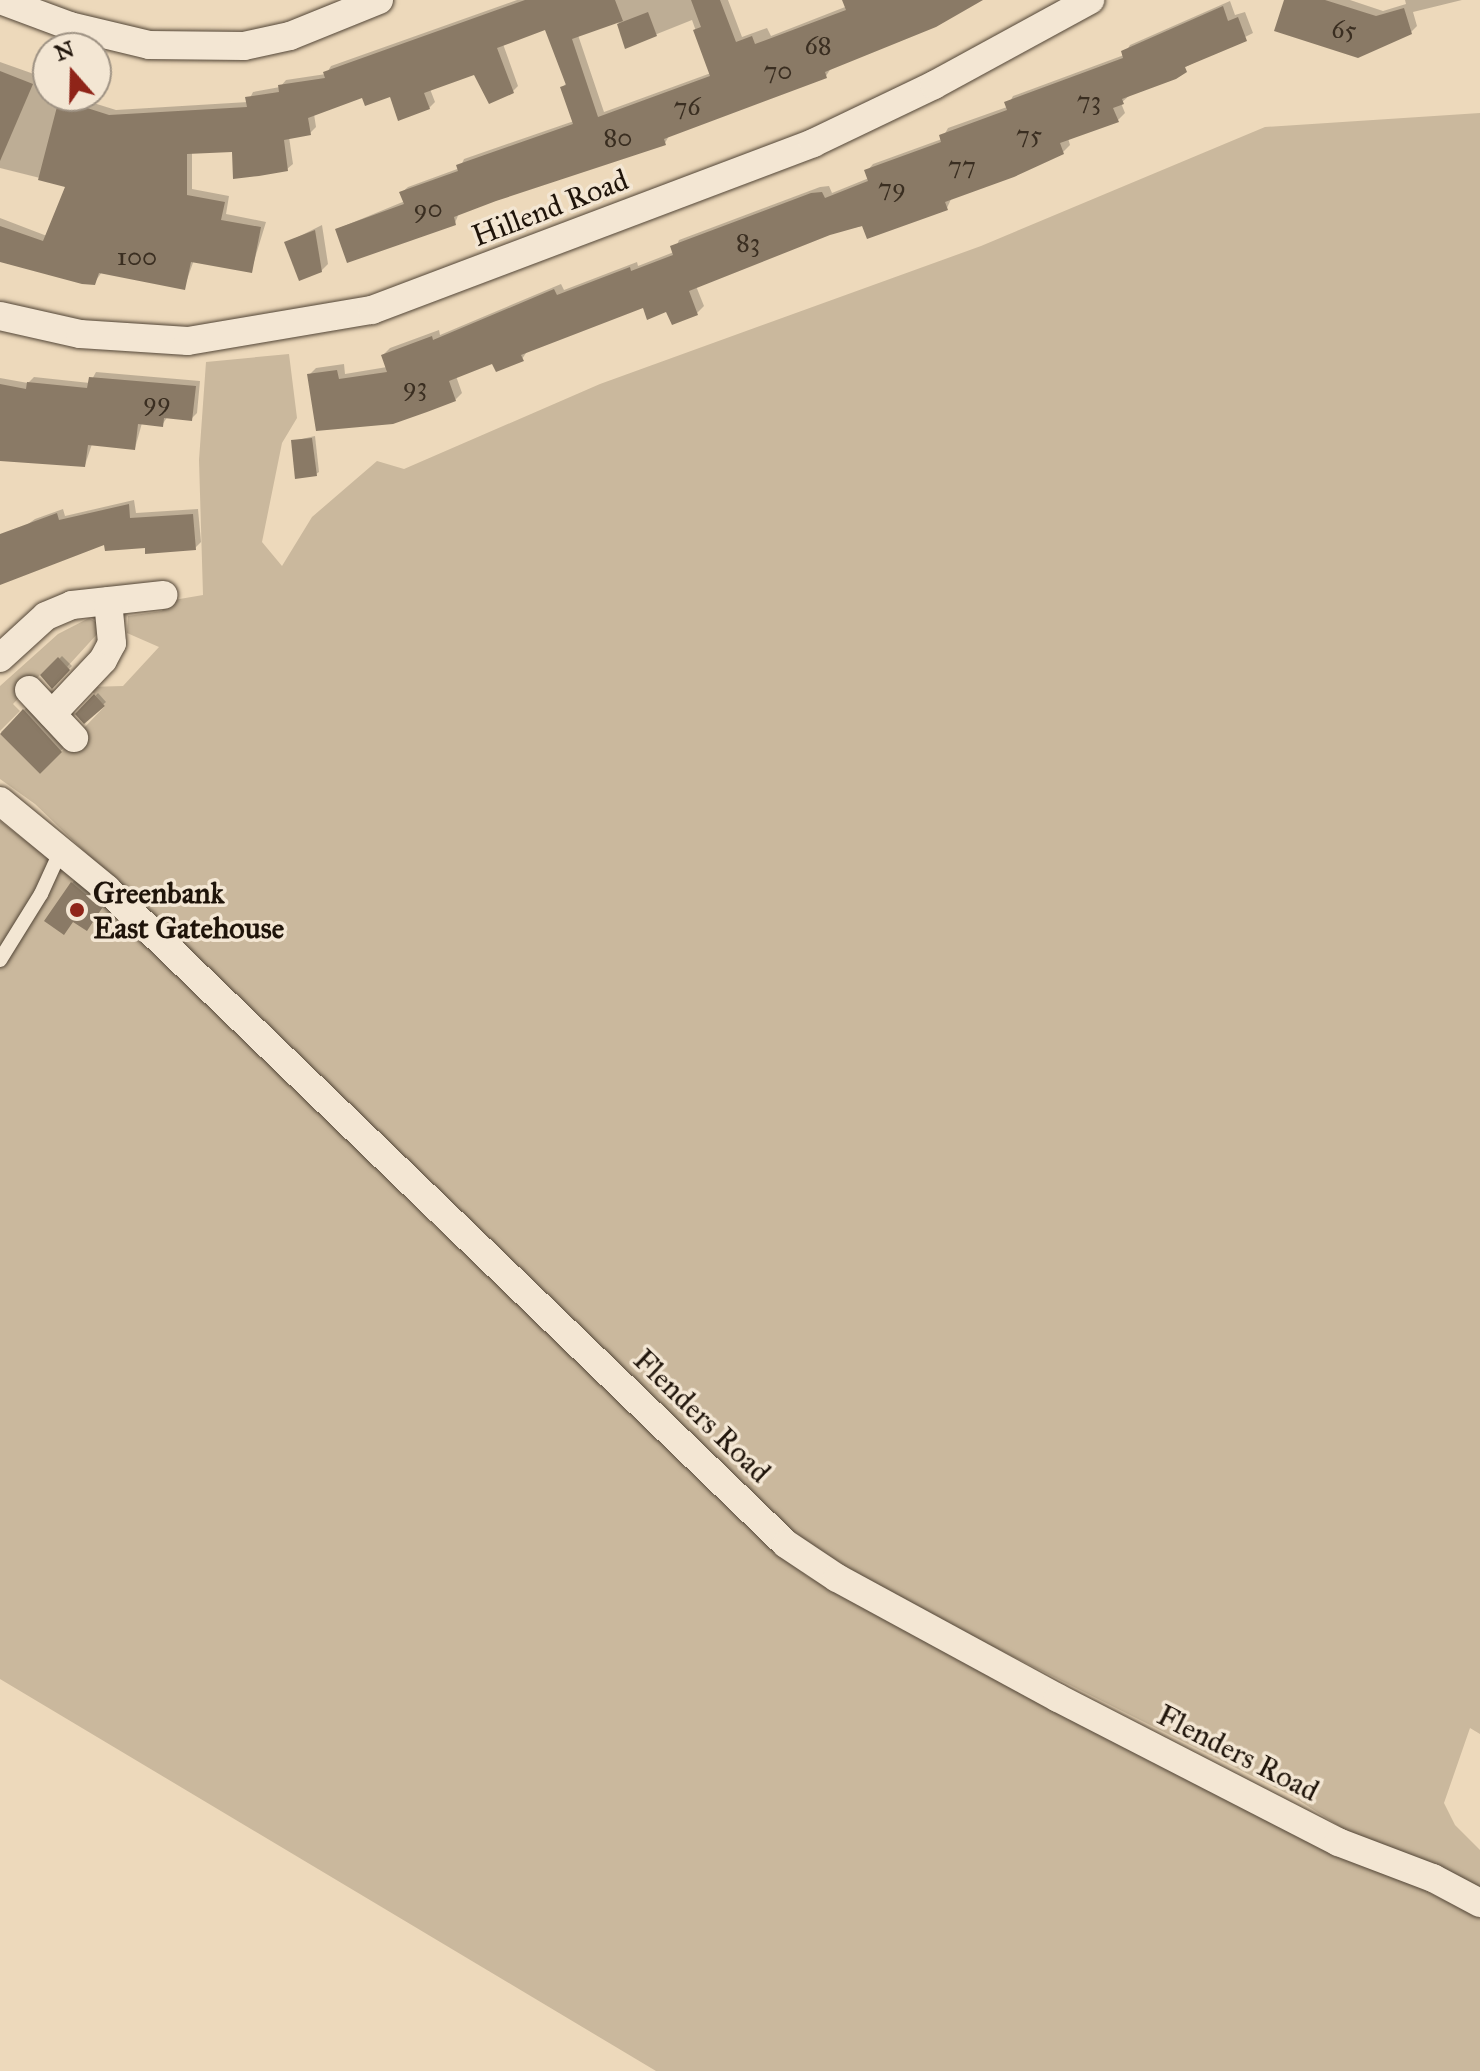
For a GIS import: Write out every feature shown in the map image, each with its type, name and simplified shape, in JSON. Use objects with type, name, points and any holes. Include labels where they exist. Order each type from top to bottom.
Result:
[{"type":"street","points":[[0,0],[70,26],[149,45],[244,46],[290,36],[379,0]]},
{"type":"street","name":"Hillend Road","points":[[0,316],[80,334],[188,341],[372,310],[813,143],[1075,4]]},
{"type":"street","points":[[0,658],[46,616],[72,605],[163,595]]},
{"type":"street","points":[[52,714],[112,643],[108,601]]},
{"type":"street","points":[[29,690],[74,738]]},
{"type":"street","name":"Flenders Road","points":[[0,801],[62,847],[786,1544],[837,1578],[1058,1698],[1338,1842],[1433,1878],[1480,1903]]},
{"type":"lane","points":[[0,960],[41,894],[62,847]]},
{"type":"shaded area","points":[[1480,113],[1480,1734],[1470,1728],[1444,1803],[1455,1825],[1480,1850],[1480,1894],[1350,1833],[1292,1796],[904,1602],[798,1537],[35,804],[0,779],[0,734],[40,774],[105,706],[88,687],[123,686],[159,647],[127,633],[128,616],[162,611],[168,601],[203,595],[199,460],[206,362],[289,354],[297,418],[282,443],[262,542],[282,566],[312,517],[377,461],[404,469],[600,384],[981,246],[1265,127]]},
{"type":"shaded area","points":[[89,618],[98,623],[99,632],[67,667],[58,658],[40,675],[13,704],[20,711],[0,731],[0,686],[58,634]]},
{"type":"shaded area","points":[[0,821],[139,928],[434,1225],[610,1380],[732,1512],[807,1576],[969,1663],[1480,1918],[1480,2071],[656,2071],[0,1679]]},
{"type":"building","points":[[525,0],[615,0],[623,21],[572,39],[598,117],[710,76],[693,30],[701,27],[691,0],[720,0],[736,42],[752,36],[755,44],[846,10],[842,0],[983,0],[936,27],[825,72],[827,78],[664,139],[666,145],[496,201],[454,217],[456,225],[347,263],[335,229],[404,204],[399,192],[458,171],[456,165],[573,124],[560,87],[566,85],[545,30],[497,48],[514,93],[489,104],[474,75],[424,93],[430,109],[398,121],[390,97],[365,106],[362,98],[308,118],[311,135],[284,140],[288,171],[259,176],[233,179],[232,152],[187,154],[187,195],[225,202],[221,220],[261,227],[252,273],[191,262],[185,290],[99,273],[95,285],[82,284],[0,262],[0,226],[43,241],[65,187],[38,180],[56,112],[100,112],[109,115],[247,107],[245,97],[279,92],[278,85],[325,78],[323,72]]},
{"type":"building","points":[[1284,0],[1325,0],[1376,16],[1404,8],[1412,34],[1358,58],[1274,31]]},
{"type":"building","points":[[1223,6],[1228,21],[1238,17],[1247,41],[1185,67],[1187,72],[1176,79],[1122,99],[1124,104],[1113,108],[1119,122],[1060,143],[1064,154],[1014,177],[945,202],[948,210],[867,239],[862,226],[830,235],[689,291],[698,315],[672,325],[666,312],[647,320],[643,308],[521,355],[524,361],[496,372],[492,364],[449,381],[456,401],[393,424],[316,431],[307,374],[337,370],[339,379],[387,372],[381,355],[432,336],[433,340],[554,289],[557,295],[630,267],[631,271],[673,255],[670,246],[811,193],[822,192],[825,198],[868,181],[864,170],[941,142],[939,135],[1007,110],[1004,102],[1123,58],[1121,51]]},
{"type":"building","points":[[648,12],[657,36],[625,49],[617,24]]},
{"type":"building","points":[[0,71],[32,84],[32,86],[0,161]]},
{"type":"building","points":[[315,230],[322,272],[299,281],[284,242]]},
{"type":"building","points":[[89,377],[196,386],[192,421],[164,418],[163,427],[138,424],[135,450],[88,445],[85,467],[0,461],[0,384],[26,389],[27,382],[87,388]]},
{"type":"building","points":[[312,438],[317,476],[295,479],[291,440]]},
{"type":"building","points":[[129,504],[130,518],[193,514],[196,550],[145,554],[145,548],[105,551],[104,545],[0,585],[0,534],[57,513],[59,520]]},
{"type":"building","points":[[58,657],[70,670],[52,689],[40,675]]},
{"type":"building","points":[[94,694],[105,706],[84,724],[75,714]]},
{"type":"building","points":[[23,709],[62,752],[40,774],[0,734]]},
{"type":"building","name":"Greenbank East Gatehouse","points":[[71,882],[102,908],[87,931],[73,922],[64,935],[44,921]]},
{"type":"place","name":"Greenbank East Gatehouse","points":[[77,910]]}]
